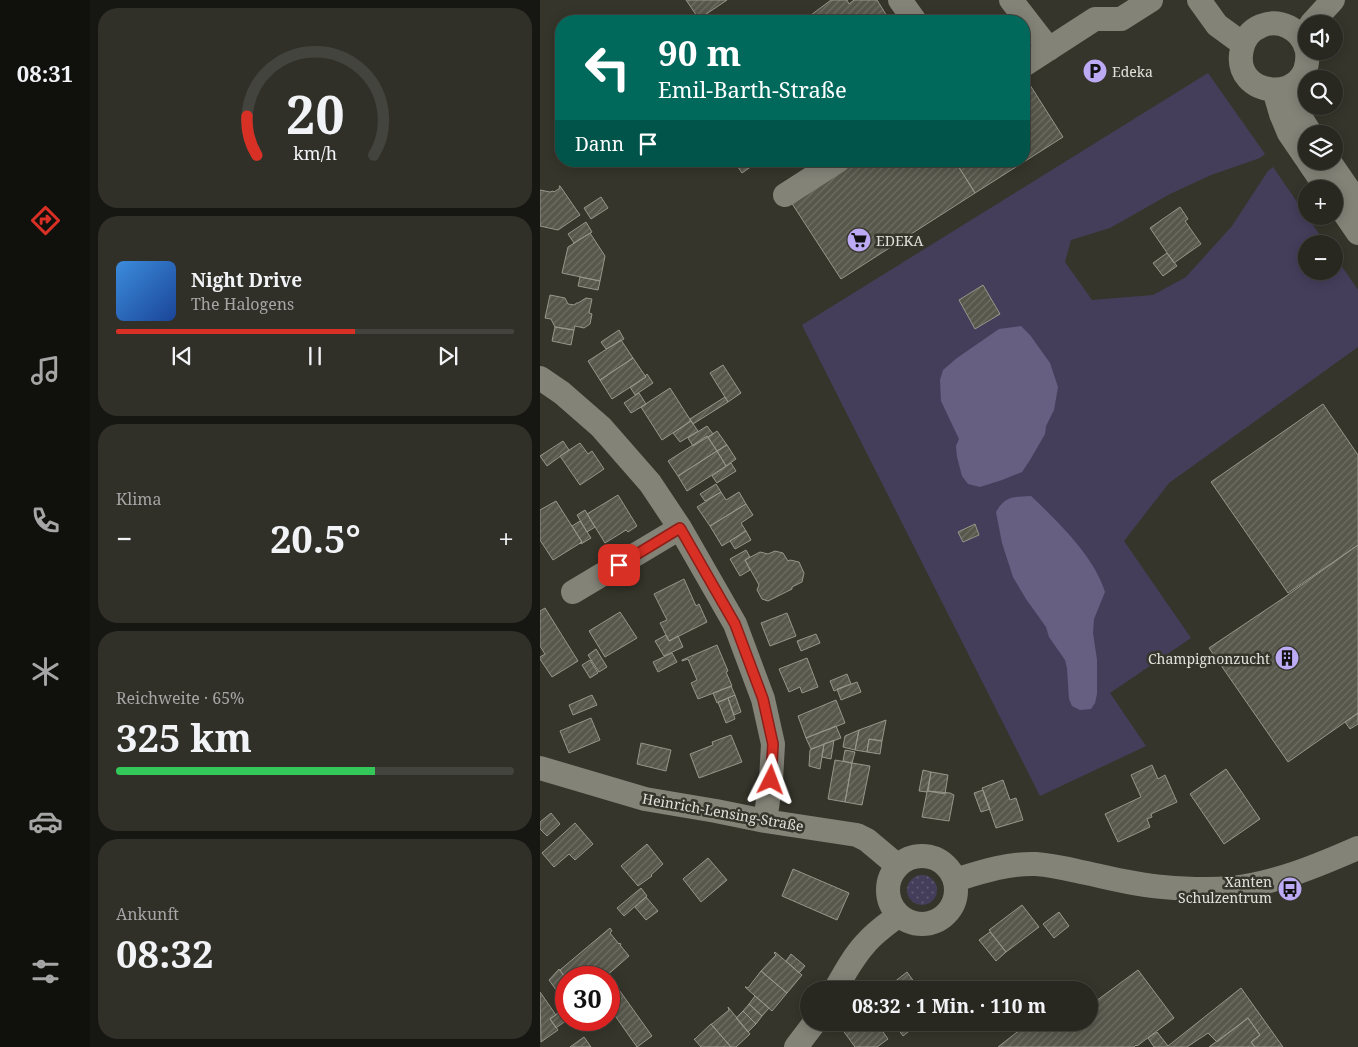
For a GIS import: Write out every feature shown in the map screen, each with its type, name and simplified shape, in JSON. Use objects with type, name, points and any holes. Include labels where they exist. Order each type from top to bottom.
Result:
[{"type":"street","points":[[901,0],[911,15]]},
{"type":"street","points":[[1011,0],[1023,15]]},
{"type":"street","points":[[1030,61],[1095,19],[1121,20],[1150,0]]},
{"type":"street","points":[[1199,0],[1216,25],[1249,37]]},
{"type":"street","points":[[1218,0],[1249,37]]},
{"type":"street","points":[[1322,15],[1333,0]]},
{"type":"street","points":[[1030,24],[1049,49]]},
{"type":"street","points":[[1298,32],[1286,25],[1269,24],[1261,26],[1249,37],[1241,60],[1243,68],[1246,75],[1258,86],[1283,88],[1300,79],[1305,71],[1308,60]]},
{"type":"street","points":[[1283,88],[1305,125]]},
{"type":"street","points":[[1283,88],[1281,114],[1289,133],[1298,146]]},
{"type":"street","points":[[785,195],[829,167]]},
{"type":"street","points":[[1335,170],[1358,203]]},
{"type":"street","points":[[1343,211],[1358,233]]},
{"type":"street","points":[[540,378],[562,393],[601,427],[650,483],[680,528],[735,624],[763,699],[773,744],[771,780],[765,821]]},
{"type":"street","points":[[573,592],[680,528]]},
{"type":"street","name":"Heinrich-Lensing-Straße","points":[[540,768],[645,799],[857,836],[867,840],[898,866]]},
{"type":"street","points":[[954,880],[996,868],[1022,864],[1038,864],[1163,887],[1231,888],[1273,880],[1300,872],[1358,848]]},
{"type":"street","points":[[931,857],[941,862],[949,870],[954,880],[956,891],[954,902],[949,912],[930,924],[908,921],[898,915],[892,906],[889,886],[892,876],[898,866],[913,858],[931,857]]},
{"type":"street","points":[[840,981],[865,944],[898,915]]},
{"type":"street","points":[[796,1047],[808,1031]]},
{"type":"shaded area","points":[[1208,73],[1265,154],[1260,158],[1211,175],[1170,194],[1110,228],[1071,240],[1065,262],[1092,300],[1153,295],[1186,277],[1232,226],[1268,171],[1273,167],[1298,203],[1298,225],[1313,225],[1320,235],[1298,235],[1298,280],[1343,280],[1343,268],[1358,290],[1358,347],[1169,483],[1124,541],[1191,638],[1110,693],[1146,746],[1040,796],[802,325]]},
{"type":"shaded area","points":[[1021,326],[1030,335],[1050,363],[1058,387],[1054,410],[1046,426],[1045,434],[1022,472],[980,487],[968,484],[962,476],[957,457],[956,446],[959,439],[941,401],[940,380],[943,370],[999,329]]},
{"type":"shaded area","points":[[1031,496],[1074,540],[1093,565],[1105,592],[1094,619],[1093,633],[1097,660],[1097,694],[1091,709],[1080,710],[1072,706],[1069,699],[1065,660],[1013,577],[1002,543],[996,512],[999,507],[1010,498]]},
{"type":"shaded area","points":[[922,875],[932,880],[937,890],[932,900],[922,905],[912,900],[907,890],[912,880]]},
{"type":"building","points":[[686,0],[727,0],[705,15],[696,15]]},
{"type":"building","points":[[831,0],[847,0],[849,4],[854,0],[877,0],[886,15],[811,15]]},
{"type":"building","points":[[1030,85],[1063,137],[1030,158]]},
{"type":"building","points":[[738,167],[750,167],[742,173]]},
{"type":"building","name":"EDEKA","points":[[845,167],[959,167],[975,193],[841,279],[791,202]]},
{"type":"building","points":[[959,167],[1016,167],[975,193]]},
{"type":"building","points":[[559,186],[580,215],[558,230],[540,226],[540,190],[554,192],[560,188]]},
{"type":"building","points":[[601,197],[608,208],[591,219],[584,208]]},
{"type":"building","points":[[1180,207],[1188,219],[1185,221],[1201,244],[1174,263],[1150,228]]},
{"type":"building","points":[[586,222],[592,232],[574,243],[568,234]]},
{"type":"building","points":[[590,233],[605,256],[600,281],[562,273],[568,247]]},
{"type":"building","points":[[1167,253],[1177,266],[1163,276],[1153,263]]},
{"type":"building","points":[[580,277],[600,281],[598,290],[578,286]]},
{"type":"building","points":[[983,285],[1000,314],[975,329],[959,300]]},
{"type":"building","points":[[550,295],[565,298],[568,304],[575,305],[586,298],[592,299],[589,313],[592,314],[590,324],[584,328],[575,326],[574,330],[555,327],[551,319],[545,318]]},
{"type":"building","points":[[555,327],[574,330],[571,345],[552,341]]},
{"type":"building","points":[[619,330],[624,339],[606,349],[601,342]]},
{"type":"building","points":[[621,340],[633,358],[600,380],[588,361]]},
{"type":"building","points":[[633,358],[646,377],[612,399],[600,380]]},
{"type":"building","points":[[723,365],[741,393],[728,402],[710,373]]},
{"type":"building","points":[[647,374],[653,383],[635,395],[630,387],[646,377]]},
{"type":"building","points":[[670,388],[691,421],[662,440],[641,407]]},
{"type":"building","points":[[639,393],[646,404],[631,413],[624,403]]},
{"type":"building","points":[[725,397],[728,402],[693,424],[690,419]]},
{"type":"building","points":[[1323,404],[1358,455],[1358,545],[1288,593],[1211,482]]},
{"type":"building","points":[[691,421],[698,431],[680,442],[673,433]]},
{"type":"building","points":[[707,426],[713,434],[693,446],[688,438]]},
{"type":"building","points":[[717,431],[727,445],[717,451],[708,437]]},
{"type":"building","points":[[707,436],[717,451],[678,476],[668,461]]},
{"type":"building","points":[[563,441],[569,450],[547,466],[540,456]]},
{"type":"building","points":[[580,443],[588,454],[592,451],[604,469],[580,485],[560,456]]},
{"type":"building","points":[[727,445],[736,459],[726,466],[717,451]]},
{"type":"building","points":[[717,451],[726,466],[687,491],[678,476]]},
{"type":"building","points":[[731,463],[736,471],[717,483],[712,476]]},
{"type":"building","points":[[716,484],[721,492],[705,501],[700,494]]},
{"type":"building","points":[[721,492],[726,500],[739,492],[746,504],[710,526],[697,507]]},
{"type":"building","points":[[618,495],[637,526],[628,532],[626,530],[605,543],[587,514]]},
{"type":"building","points":[[556,501],[582,542],[553,560],[540,540],[540,510]]},
{"type":"building","points":[[746,504],[753,515],[741,523],[746,531],[722,546],[710,526]]},
{"type":"building","points":[[585,510],[595,527],[587,532],[577,515]]},
{"type":"building","points":[[580,521],[591,538],[581,544],[582,542],[572,526]]},
{"type":"building","points":[[975,524],[979,535],[963,542],[958,532]]},
{"type":"building","points":[[746,531],[751,540],[735,549],[730,541]]},
{"type":"building","name":"Champignonzucht","points":[[1358,545],[1358,713],[1288,762],[1209,648]]},
{"type":"building","points":[[746,550],[750,557],[745,560],[750,570],[740,576],[730,559]]},
{"type":"building","points":[[775,551],[783,553],[788,561],[799,562],[804,573],[802,582],[768,601],[762,599],[757,590],[759,585],[745,560],[760,552],[768,554]]},
{"type":"building","points":[[684,579],[696,606],[699,604],[707,622],[669,641],[660,623],[667,620],[654,594]]},
{"type":"building","points":[[545,608],[578,661],[552,677],[540,659],[545,654],[540,646],[540,611]]},
{"type":"building","points":[[620,612],[637,638],[605,657],[589,631]]},
{"type":"building","points":[[787,613],[796,636],[770,646],[761,623]]},
{"type":"building","points":[[816,634],[820,643],[801,651],[797,641]]},
{"type":"building","points":[[666,635],[669,641],[678,636],[683,647],[664,656],[655,641]]},
{"type":"building","points":[[717,645],[732,686],[698,699],[691,683],[697,680],[688,659],[682,660]]},
{"type":"building","points":[[596,649],[607,667],[599,672],[588,655]]},
{"type":"building","points":[[672,653],[677,662],[658,672],[653,662]]},
{"type":"building","points":[[807,658],[818,687],[802,693],[800,687],[789,692],[779,669]]},
{"type":"building","points":[[590,660],[598,673],[590,678],[582,665]]},
{"type":"building","points":[[847,674],[851,684],[834,691],[830,681]]},
{"type":"building","points":[[857,682],[861,692],[841,700],[837,689]]},
{"type":"building","points":[[731,686],[735,695],[717,703],[713,693]]},
{"type":"building","points":[[592,695],[597,705],[573,715],[569,705]]},
{"type":"building","points":[[735,695],[741,712],[734,715],[728,698]]},
{"type":"building","points":[[728,698],[735,719],[726,723],[718,702]]},
{"type":"building","points":[[836,700],[845,723],[806,738],[798,716]]},
{"type":"building","points":[[1358,713],[1358,724],[1350,729],[1345,722]]},
{"type":"building","points":[[591,718],[600,740],[569,753],[560,731]]},
{"type":"building","points":[[886,720],[882,741],[869,739],[867,752],[855,750],[859,730]]},
{"type":"building","points":[[836,726],[841,738],[811,749],[806,738]]},
{"type":"building","points":[[859,730],[855,750],[843,747],[845,736]]},
{"type":"building","points":[[731,735],[742,762],[699,778],[690,754],[713,745],[712,742]]},
{"type":"building","points":[[869,739],[882,741],[880,754],[867,752]]},
{"type":"building","points":[[834,740],[831,759],[822,757],[824,744]]},
{"type":"building","points":[[641,743],[671,750],[666,771],[637,764]]},
{"type":"building","points":[[824,744],[820,769],[809,766],[810,750]]},
{"type":"building","points":[[845,750],[855,752],[852,763],[843,761]]},
{"type":"building","points":[[835,760],[852,763],[845,802],[828,799]]},
{"type":"building","points":[[852,763],[870,766],[862,805],[845,802]]},
{"type":"building","points":[[1152,765],[1158,779],[1165,775],[1177,802],[1151,814],[1152,817],[1147,819],[1150,827],[1118,842],[1105,814],[1141,797],[1131,775]]},
{"type":"building","points":[[1226,769],[1260,819],[1224,844],[1190,794]]},
{"type":"building","points":[[923,770],[931,772],[927,792],[919,791]]},
{"type":"building","points":[[931,772],[948,775],[945,794],[928,791]]},
{"type":"building","points":[[1003,780],[1010,800],[1016,798],[1023,820],[996,828],[982,788]]},
{"type":"building","points":[[983,790],[990,809],[981,812],[974,793]]},
{"type":"building","points":[[928,791],[954,795],[949,821],[922,817]]},
{"type":"building","points":[[551,813],[560,824],[547,836],[540,829],[540,822]]},
{"type":"building","points":[[575,823],[593,844],[575,860],[569,854],[554,867],[542,853]]},
{"type":"building","points":[[647,844],[663,864],[652,876],[638,886],[621,866]]},
{"type":"building","points":[[708,858],[727,880],[701,902],[683,879]]},
{"type":"building","points":[[793,869],[849,893],[837,920],[782,896]]},
{"type":"building","points":[[641,888],[647,896],[624,916],[617,908]]},
{"type":"building","points":[[646,897],[658,911],[646,920],[635,907]]},
{"type":"building","points":[[1022,905],[1039,927],[1006,952],[989,930]]},
{"type":"building","points":[[1059,912],[1069,926],[1054,938],[1043,924]]},
{"type":"building","points":[[610,928],[612,931],[610,933],[629,956],[618,966],[565,966]]},
{"type":"building","points":[[990,932],[1006,952],[996,961],[979,940]]},
{"type":"building","points":[[775,952],[802,975],[787,993],[761,971],[776,955]]},
{"type":"building","points":[[791,954],[805,966],[799,973],[786,961]]},
{"type":"building","points":[[1138,970],[1174,1018],[1134,1047],[998,1047],[1018,1031],[1098,1031],[1098,1000]]},
{"type":"building","points":[[761,971],[787,993],[772,1011],[745,987],[748,988]]},
{"type":"building","points":[[907,972],[914,981],[896,981]]},
{"type":"building","points":[[555,973],[555,988],[549,980]]},
{"type":"building","points":[[1241,988],[1283,1047],[1255,1047],[1251,1042],[1260,1035],[1248,1018],[1217,1042],[1208,1033],[1187,1047],[1154,1047],[1148,1038],[1157,1032],[1168,1046]]},
{"type":"building","points":[[620,991],[652,1036],[637,1047],[620,1023]]},
{"type":"building","points":[[540,992],[555,1014],[550,1019],[557,1031],[541,1042]]},
{"type":"building","points":[[755,996],[769,1008],[762,1016],[749,1004]]},
{"type":"building","points":[[749,1004],[762,1016],[756,1024],[743,1011]]},
{"type":"building","points":[[728,1007],[750,1034],[736,1047],[731,1047],[711,1024],[729,1010]]},
{"type":"building","points":[[743,1011],[756,1024],[748,1032],[736,1018]]},
{"type":"building","points":[[555,1015],[555,1026],[550,1019]]},
{"type":"building","points":[[1248,1018],[1260,1035],[1251,1042],[1255,1047],[1209,1047]]},
{"type":"building","points":[[711,1024],[731,1047],[701,1047],[694,1039]]},
{"type":"building","points":[[843,1031],[882,1031],[888,1039],[877,1047],[855,1047]]},
{"type":"building","points":[[899,1031],[909,1031],[903,1036]]},
{"type":"building","points":[[584,1037],[591,1047],[570,1047]]},
{"type":"place","name":"Edeka","points":[[1095,71]]},
{"type":"place","name":"EDEKA","points":[[859,240]]},
{"type":"place","name":"Champignonzucht","points":[[1287,658]]},
{"type":"place","name":"Xanten Schulzentrum","points":[[1290,889]]},
{"type":"route","points":[[619,565],[680,528],[735,624],[763,699],[773,744],[771,780]]}]
